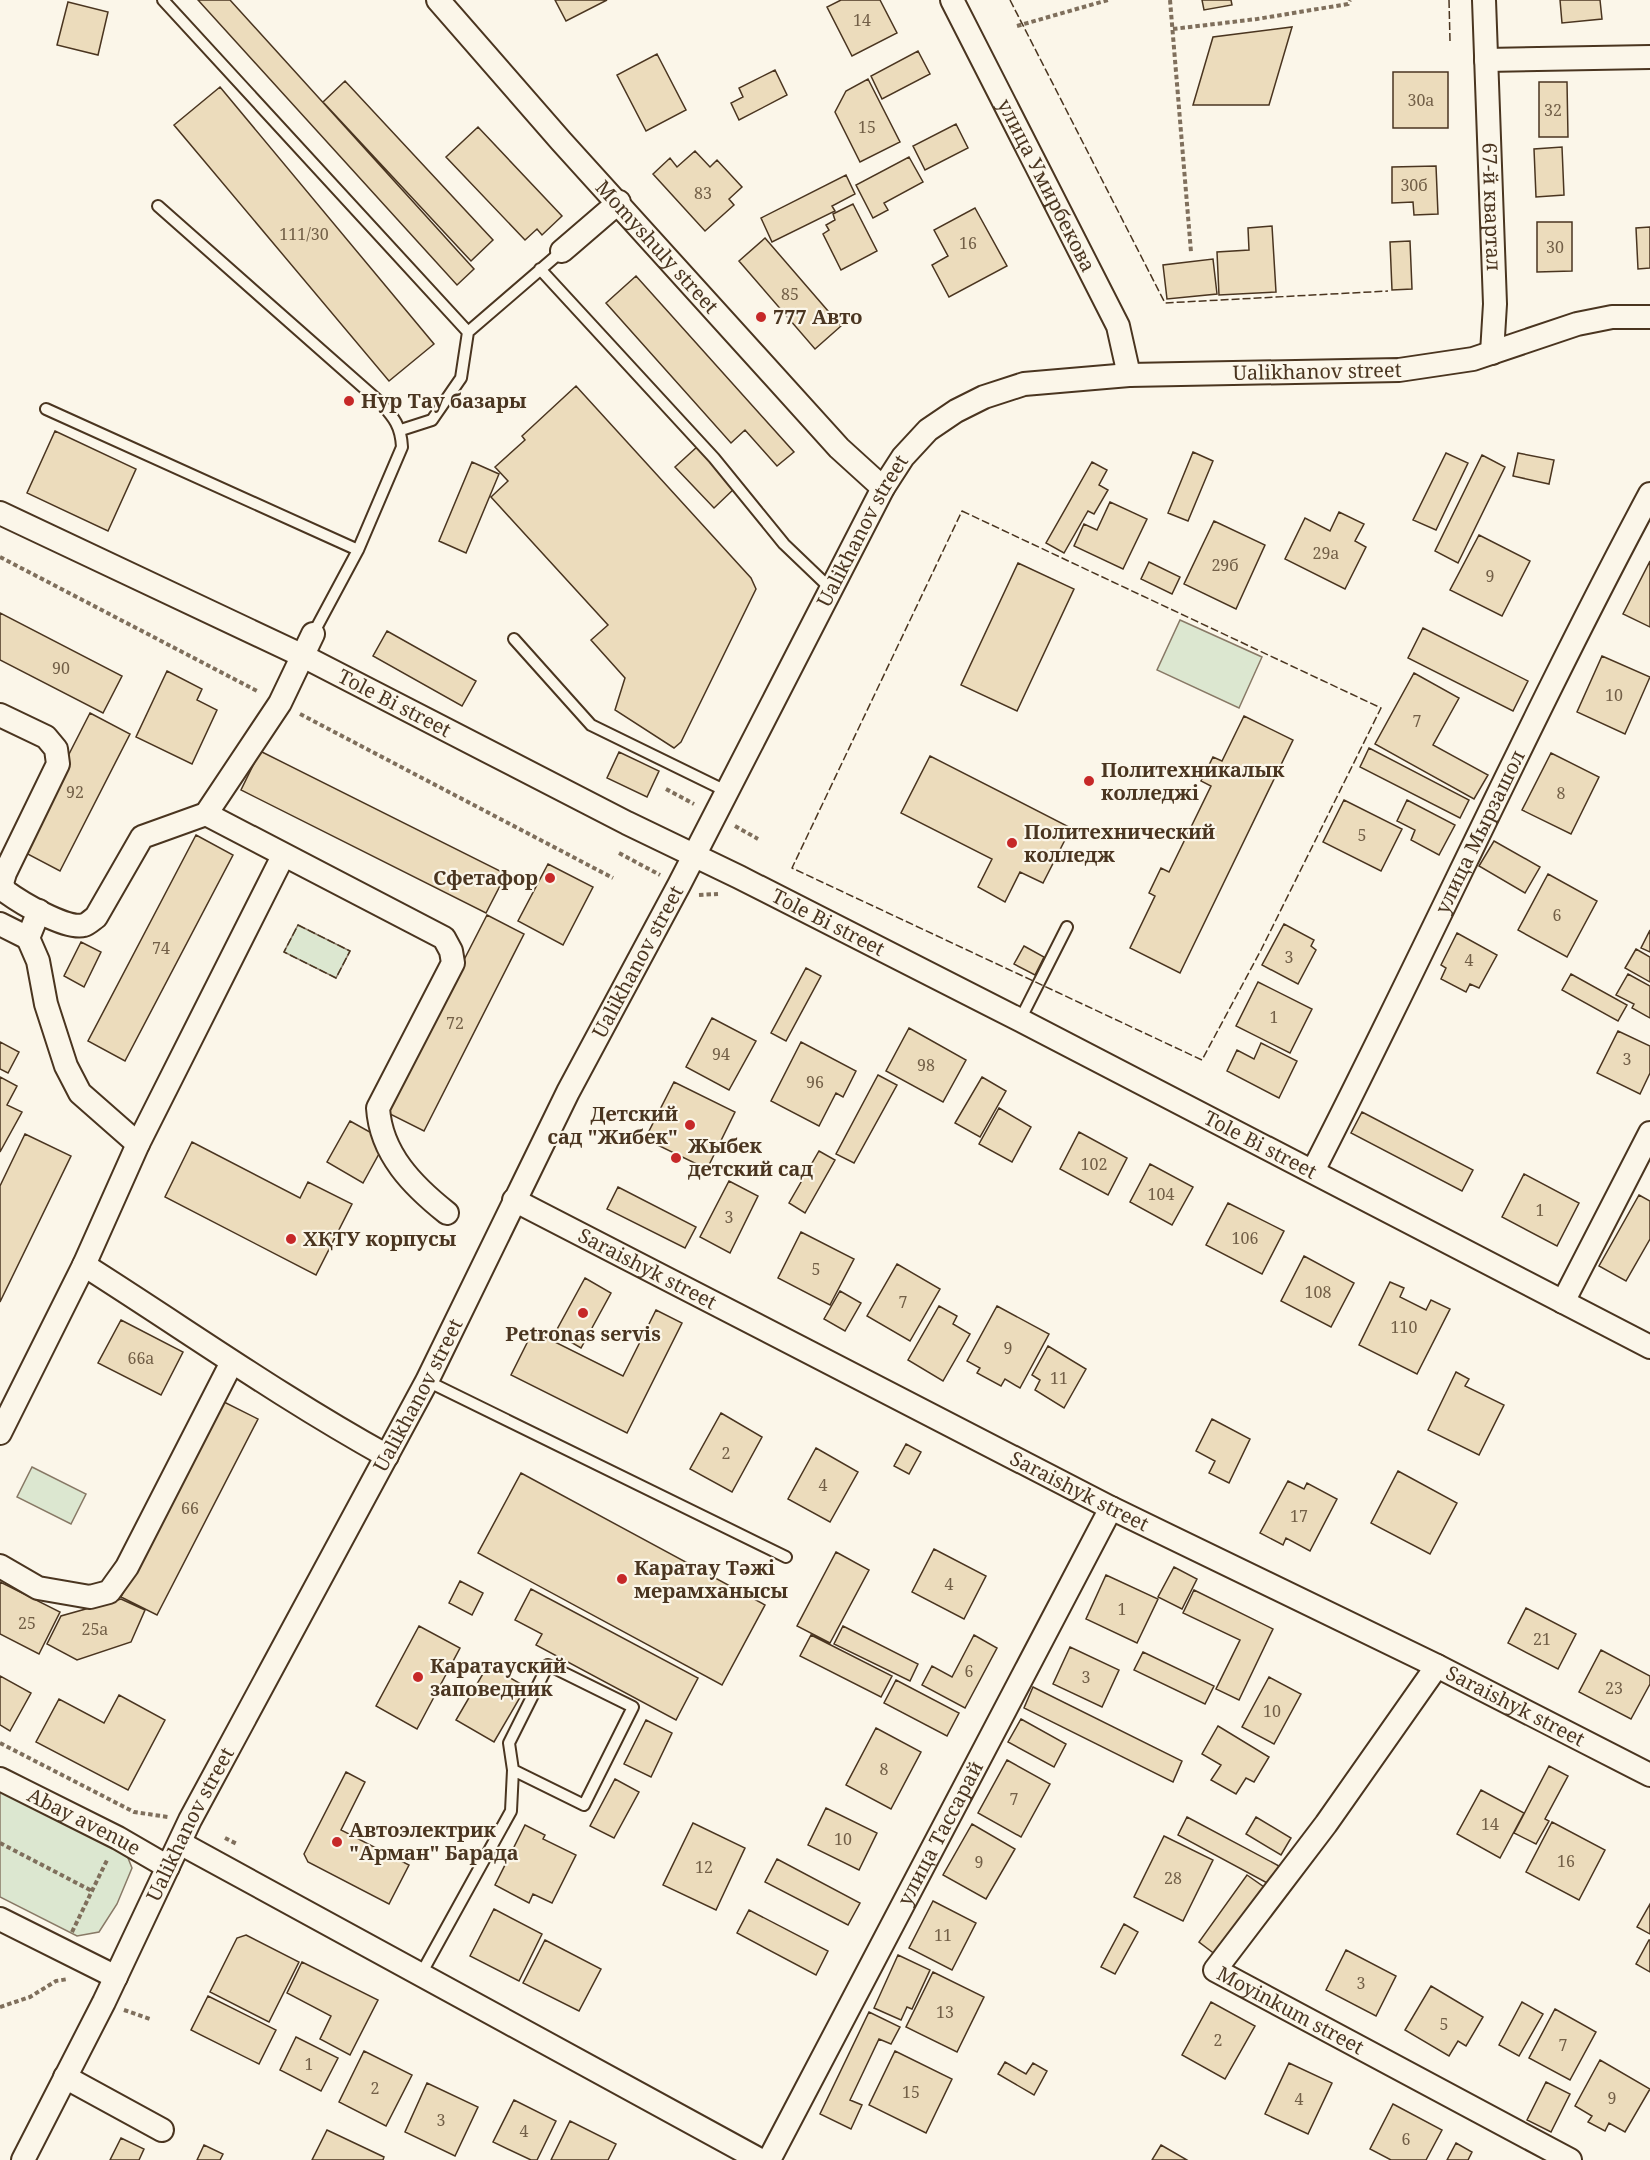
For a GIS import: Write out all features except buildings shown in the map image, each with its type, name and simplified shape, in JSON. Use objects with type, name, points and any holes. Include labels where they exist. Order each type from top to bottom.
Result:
[{"type":"street","name":"Momyshuly street","points":[[438,0],[561,141],[619,202],[839,448],[883,488]]},
{"type":"street","name":"улица Умирбекова","points":[[952,0],[1118,326],[1129,375]]},
{"type":"street","name":"67-й квартал","points":[[1484,0],[1495,304],[1492,353]]},
{"type":"street","points":[[1486,60],[1650,57]]},
{"type":"street","points":[[562,251],[619,202]]},
{"type":"street","name":"Ualikhanov street","points":[[22,2160],[116,1977],[190,1820],[427,1381],[514,1200],[883,488],[903,457],[928,430],[956,411],[984,397],[1024,384],[1129,375],[1399,370],[1450,364],[1492,353],[1577,324],[1612,317],[1650,316]]},
{"type":"street","name":"улица Мырзашол","points":[[1313,1171],[1376,1048],[1520,750],[1650,494]]},
{"type":"street","name":"Tole Bi street","points":[[0,513],[301,656],[627,823],[693,854],[1020,1020],[1650,1347]]},
{"type":"street","points":[[0,715],[46,737],[56,749],[58,764],[5,873],[3,883],[5,891],[39,911],[72,925],[86,925],[96,917],[142,837],[206,814],[280,703],[313,634]]},
{"type":"street","points":[[206,814],[444,938],[449,945],[453,963],[378,1108],[386,1137],[401,1169],[416,1188],[447,1213]]},
{"type":"street","points":[[0,1433],[84,1265],[138,1144],[284,856]]},
{"type":"street","points":[[28,938],[39,911]]},
{"type":"street","points":[[0,924],[28,938],[38,961],[46,1004],[66,1066],[80,1093],[138,1144]]},
{"type":"street","points":[[1563,1302],[1650,1133]]},
{"type":"street","name":"Saraishyk street","points":[[514,1200],[1112,1508],[1437,1666],[1650,1775]]},
{"type":"street","points":[[84,1265],[231,1364],[328,1424],[387,1456]]},
{"type":"street","points":[[0,1566],[38,1588],[90,1597],[109,1592],[127,1567],[231,1364]]},
{"type":"street","name":"улица Тассарай","points":[[770,2160],[1112,1508]]},
{"type":"street","name":"Moyinkum street","points":[[1437,1666],[1326,1824],[1215,1970],[1570,2160]]},
{"type":"street","name":"Abay avenue","points":[[0,1779],[118,1838],[168,1867]]},
{"type":"street","points":[[180,1843],[760,2160]]},
{"type":"street","points":[[0,1918],[116,1977]]},
{"type":"street","points":[[64,2077],[162,2130]]},
{"type":"lane","points":[[163,0],[468,332]]},
{"type":"lane","points":[[158,206],[381,403],[397,421],[401,430],[402,447],[358,550],[313,634]]},
{"type":"lane","points":[[401,430],[432,420],[461,378],[468,332],[562,251]]},
{"type":"lane","points":[[540,269],[714,458],[784,544],[831,589]]},
{"type":"lane","points":[[46,409],[358,550]]},
{"type":"lane","points":[[514,639],[591,725],[726,791]]},
{"type":"lane","points":[[1020,1020],[1067,927]]},
{"type":"lane","points":[[427,1381],[786,1557]]},
{"type":"lane","points":[[421,1974],[512,1811],[513,1770],[509,1743],[548,1665],[633,1707],[584,1805],[513,1770]]},
{"type":"path","points":[[1017,26],[1107,0]]},
{"type":"path","points":[[1170,0],[1191,252]]},
{"type":"path","points":[[1173,29],[1257,19],[1348,4],[1350,0]]},
{"type":"path","points":[[0,557],[613,878]]},
{"type":"path","points":[[0,1743],[134,1812],[190,1820]]},
{"type":"path","points":[[64,1950],[118,1838]]},
{"type":"path","points":[[0,1843],[92,1891]]},
{"type":"path","points":[[0,2007],[30,1996],[56,1981]]},
{"type":"green space","points":[[1180,620],[1262,657],[1239,708],[1157,670]]},
{"type":"green space","points":[[298,925],[350,951],[336,978],[284,952]]},
{"type":"green space","points":[[32,1467],[86,1494],[71,1524],[17,1497]]},
{"type":"green space","points":[[0,1781],[122,1843],[132,1868],[117,1904],[99,1932],[77,1936],[0,1897]]},
{"type":"fence","points":[[1010,0],[1165,303],[1388,291]]},
{"type":"fence","points":[[1449,0],[1450,41]]},
{"type":"fence","points":[[962,511],[1381,708],[1261,950],[1202,1060],[792,868],[962,511]]},
{"type":"fence","points":[[298,925],[350,951],[336,978],[284,952],[298,925]]},
{"type":"place","name":"777 Авто","points":[[761,317]]},
{"type":"place","name":"Нур Тау базары","points":[[349,401]]},
{"type":"place","name":"Политехникалык колледжі","points":[[1089,781]]},
{"type":"place","name":"Политехнический колледж","points":[[1012,843]]},
{"type":"place","name":"Сфетафор","points":[[550,878]]},
{"type":"place","name":"Детский сад \"Жибек\"","points":[[690,1125]]},
{"type":"place","name":"Жыбек детский сад","points":[[676,1158]]},
{"type":"place","name":"ХҚТУ корпусы","points":[[291,1239]]},
{"type":"place","name":"Petronas servis","points":[[583,1313]]},
{"type":"place","name":"Каратау Тәжі мерамханысы","points":[[622,1579]]},
{"type":"place","name":"Каратауский заповедник","points":[[418,1677]]},
{"type":"place","name":"Автоэлектрик \"Арман\" Барада","points":[[337,1842]]}]
